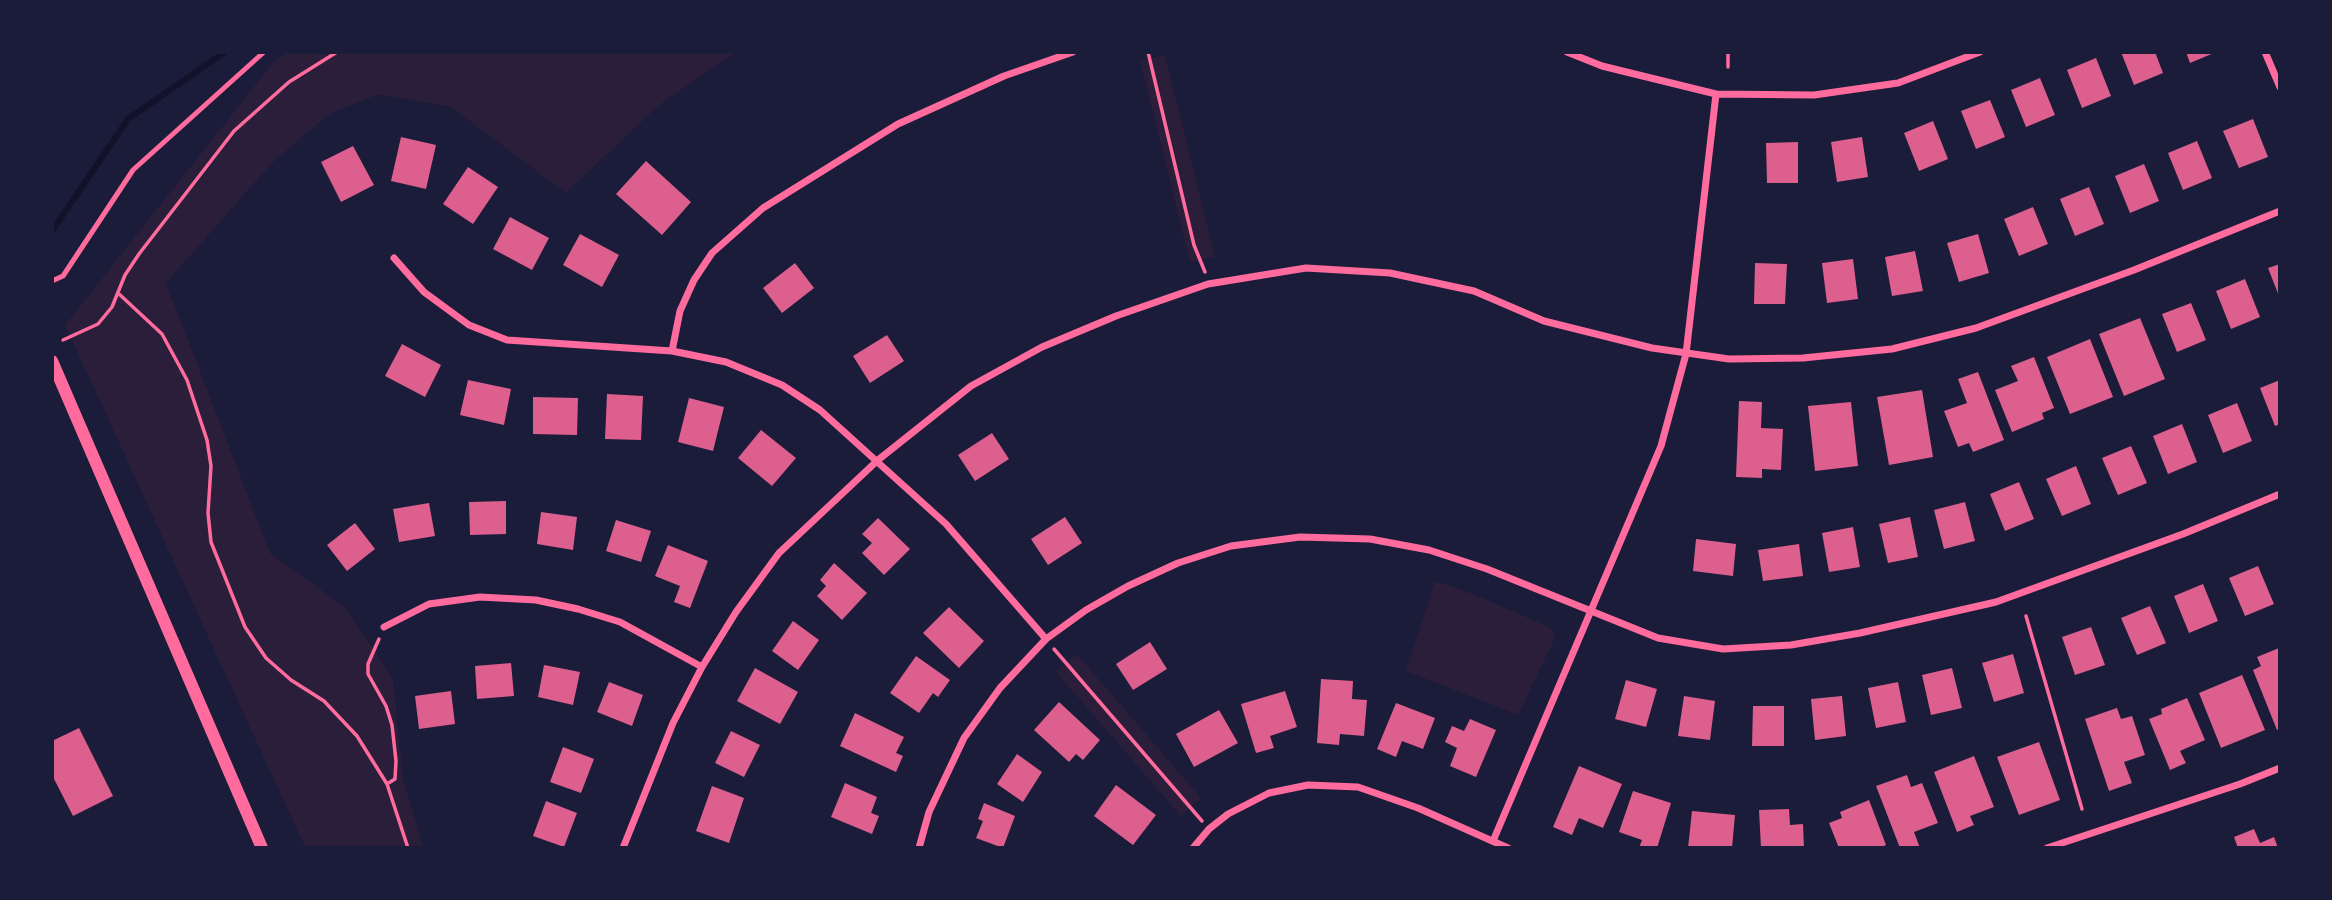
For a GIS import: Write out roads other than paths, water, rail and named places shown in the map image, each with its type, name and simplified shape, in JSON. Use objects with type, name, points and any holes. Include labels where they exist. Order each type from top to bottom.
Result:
[{"type":"street","points":[[673,351],[680,311],[694,280],[712,253],[762,208],[898,124],[1004,76],[1073,52]]},
{"type":"street","points":[[1567,52],[1602,66],[1716,94],[1814,95],[1898,83],[1980,52]]},
{"type":"street","points":[[2266,52],[2280,88]]},
{"type":"street","points":[[1493,841],[1661,446],[1686,355],[1716,94]]},
{"type":"street","points":[[623,848],[673,723],[702,667],[736,612],[779,553],[878,460],[971,386],[1042,347],[1116,316],[1208,284],[1306,268],[1390,273],[1474,291],[1544,321],[1618,341],[1686,355],[1729,359],[1803,358],[1892,349],[1976,328],[2134,270],[2280,211]]},
{"type":"street","points":[[394,258],[425,292],[469,325],[507,340],[673,351],[726,362],[782,384],[820,410],[946,524],[1046,639]]},
{"type":"street","points":[[52,360],[262,848]]},
{"type":"street","points":[[919,848],[929,812],[964,738],[1000,688],[1046,639],[1086,610],[1128,586],[1178,563],[1231,546],[1300,537],[1370,539],[1429,550],[1487,569],[1658,638],[1723,649],[1791,645],[1846,636],[1996,602],[2183,534],[2280,494]]},
{"type":"street","points":[[384,627],[429,604],[480,597],[536,600],[578,608],[620,622],[702,667]]},
{"type":"street","points":[[2047,848],[2240,784],[2280,768]]},
{"type":"street","points":[[1193,848],[1209,829],[1228,814],[1269,793],[1308,785],[1358,787],[1418,808],[1508,848]]},
{"type":"lane","points":[[52,281],[63,276],[133,170],[264,52]]},
{"type":"waterway","points":[[52,231],[128,119],[225,52]]}]
